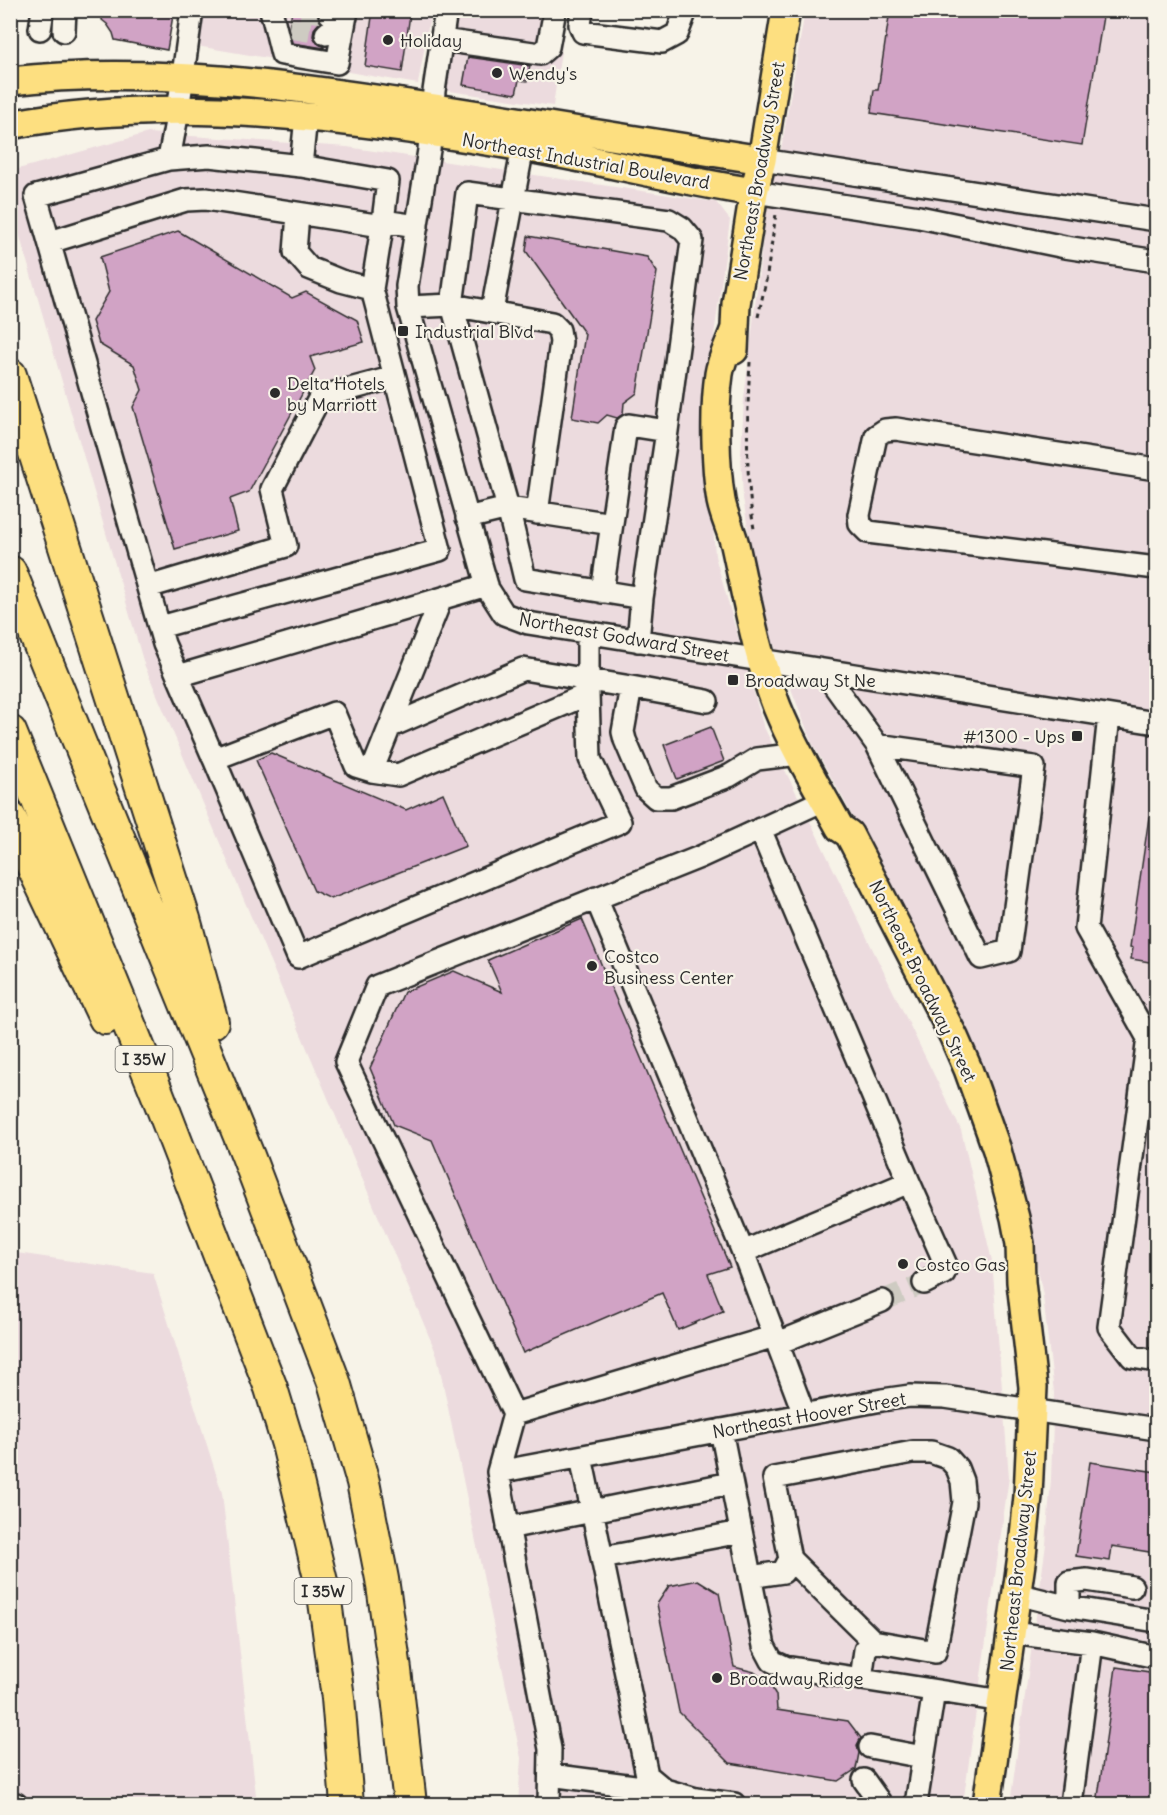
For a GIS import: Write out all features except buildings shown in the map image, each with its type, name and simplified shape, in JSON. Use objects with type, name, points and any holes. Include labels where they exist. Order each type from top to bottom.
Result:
[{"type":"highway","points":[[10,375],[184,919],[248,1156]]},
{"type":"highway","points":[[10,572],[248,1156],[334,1382],[363,1482],[385,1601],[410,1804]]},
{"type":"highway","name":"I 35W","points":[[10,732],[157,1093],[271,1389],[288,1444],[324,1594],[338,1698],[346,1802]]},
{"type":"highway","points":[[10,818],[81,966],[271,1389]]},
{"type":"main road","name":"Northeast Broadway Street","points":[[786,10],[736,304],[733,457],[737,510],[735,544],[745,597],[761,659],[777,707],[824,800],[840,828],[849,834],[870,871],[954,1037],[997,1150],[1020,1244],[1021,1282],[1033,1387],[1028,1506],[987,1804]]},
{"type":"main road","name":"Northeast Industrial Boulevard","points":[[10,81],[105,76],[279,85],[433,121],[523,147],[754,192]]},
{"type":"main road","name":"Northeast Industrial Boulevard","points":[[10,125],[106,113],[178,111],[433,121],[762,160]]},
{"type":"street","points":[[169,159],[184,79],[192,10]]},
{"type":"street","points":[[272,10],[282,54],[337,63],[338,17]]},
{"type":"street","points":[[272,10],[289,28]]},
{"type":"street","name":"Northeast Godward Street","points":[[446,10],[434,91],[433,121],[407,286],[408,307],[487,585],[495,603],[504,614],[514,619],[588,633],[1156,723]]},
{"type":"street","points":[[442,40],[532,54],[544,52],[548,47],[555,10]]},
{"type":"street","points":[[582,10],[580,25],[583,32],[662,42],[677,34],[686,10]]},
{"type":"street","points":[[301,166],[306,117]]},
{"type":"street","points":[[492,311],[523,147]]},
{"type":"street","points":[[160,627],[440,550],[372,289],[388,181],[301,166],[209,156],[169,159],[36,196],[160,627],[178,676],[298,957],[620,822],[590,759],[588,633]]},
{"type":"street","name":"Northeast Industrial Boulevard","points":[[762,160],[1156,220]]},
{"type":"street","name":"Northeast Industrial Boulevard","points":[[754,192],[919,217],[1065,247],[1156,261]]},
{"type":"street","points":[[638,641],[692,240],[682,228],[669,220],[467,193],[452,305],[508,508],[525,579],[642,598]]},
{"type":"street","points":[[50,242],[186,200],[206,199],[298,214],[417,226]]},
{"type":"street","points":[[298,214],[295,252],[309,268],[341,281],[372,289]]},
{"type":"street","points":[[408,307],[452,305],[492,311],[552,323],[559,330],[561,342],[537,513]]},
{"type":"street","points":[[148,587],[286,546],[272,489],[320,397],[395,376]]},
{"type":"street","points":[[602,592],[626,427],[629,424],[667,431]]},
{"type":"street","points":[[1156,469],[896,429],[885,430],[876,436],[859,515],[860,524],[868,532],[1156,568]]},
{"type":"street","points":[[417,461],[448,450]]},
{"type":"street","points":[[467,518],[508,508],[612,524]]},
{"type":"street","points":[[178,676],[487,585]]},
{"type":"street","points":[[372,771],[441,599]]},
{"type":"street","points":[[391,726],[523,669],[588,687],[631,687],[707,701]]},
{"type":"street","points":[[823,670],[877,745],[981,958],[1009,951],[1034,767],[877,745]]},
{"type":"street","points":[[214,759],[334,712],[356,766],[398,776],[588,687]]},
{"type":"street","points":[[631,687],[623,732],[646,789],[656,798],[671,798],[729,776],[757,759],[799,754]]},
{"type":"street","points":[[1109,716],[1086,928],[1148,1038],[1109,1327],[1132,1357],[1156,1361]]},
{"type":"street","points":[[549,1804],[550,1749],[498,1472],[514,1414],[345,1062],[377,986],[700,857],[824,800]]},
{"type":"street","points":[[760,829],[946,1265],[944,1273],[924,1283]]},
{"type":"street","points":[[596,898],[743,1252],[804,1414]]},
{"type":"street","points":[[743,1252],[909,1182]]},
{"type":"street","points":[[514,1414],[777,1339],[882,1300]]},
{"type":"street","name":"Northeast Hoover Street","points":[[498,1472],[882,1400],[926,1396],[1156,1429]]},
{"type":"street","points":[[721,1430],[764,1646],[772,1660],[785,1667],[1002,1701]]},
{"type":"street","points":[[913,1452],[938,1454],[948,1458],[957,1468],[962,1481],[964,1502],[935,1652],[873,1641],[790,1559],[774,1478],[913,1452]]},
{"type":"street","points":[[581,1456],[647,1775],[664,1790]]},
{"type":"street","points":[[508,1528],[731,1483]]},
{"type":"street","points":[[602,1557],[741,1532]]},
{"type":"street","points":[[750,1577],[783,1572],[790,1559]]},
{"type":"street","points":[[1069,1607],[1069,1582],[1087,1580],[1132,1587]]},
{"type":"street","points":[[1017,1594],[1069,1607],[1156,1621]]},
{"type":"street","points":[[1011,1633],[1092,1643],[1156,1657]]},
{"type":"street","points":[[861,1679],[865,1650],[873,1641]]},
{"type":"street","points":[[1071,1804],[1092,1643]]},
{"type":"street","points":[[916,1804],[934,1691]]},
{"type":"street","points":[[870,1747],[923,1757]]},
{"type":"street","points":[[550,1775],[664,1790],[734,1804]]},
{"type":"street","points":[[864,1780],[881,1804]]},
{"type":"street","points":[[10,1804],[16,1804]]},
{"type":"shaded area","points":[[203,11],[431,11],[418,84],[197,46]]},
{"type":"shaded area","points":[[454,11],[567,11],[553,106],[442,90]]},
{"type":"shaded area","points":[[805,11],[1156,11],[1156,1804],[1010,1804],[1046,1544],[1051,1478],[1054,1393],[1043,1296],[1033,1243],[882,876],[812,743],[759,599],[743,498],[741,454],[744,399],[769,187],[780,156]]},
{"type":"shaded area","points":[[148,133],[347,147],[716,202],[730,220],[705,400],[715,556],[763,725],[961,1130],[992,1261],[1009,1477],[963,1804],[518,1804],[521,1758],[437,1355],[144,664],[11,206],[11,171]]},
{"type":"shaded area","points":[[10,1252],[153,1273],[222,1493],[257,1804],[11,1804]]},
{"type":"tunnel","points":[[301,10],[330,14]]},
{"type":"tunnel","points":[[289,28],[326,34]]},
{"type":"tunnel","points":[[882,1301],[924,1283]]},
{"type":"place","name":"Holiday","points":[[388,40]]},
{"type":"place","name":"Wendy's","points":[[497,73]]},
{"type":"place","name":"Industrial Blvd","points":[[403,331]]},
{"type":"place","name":"Delta Hotels by Marriott","points":[[275,393]]},
{"type":"place","name":"Broadway St Ne","points":[[733,680]]},
{"type":"place","name":"#1300 - Ups","points":[[1077,736]]},
{"type":"place","name":"Costco Business Center","points":[[592,966]]},
{"type":"place","name":"Costco Gas","points":[[903,1264]]},
{"type":"place","name":"Broadway Ridge","points":[[717,1678]]}]
